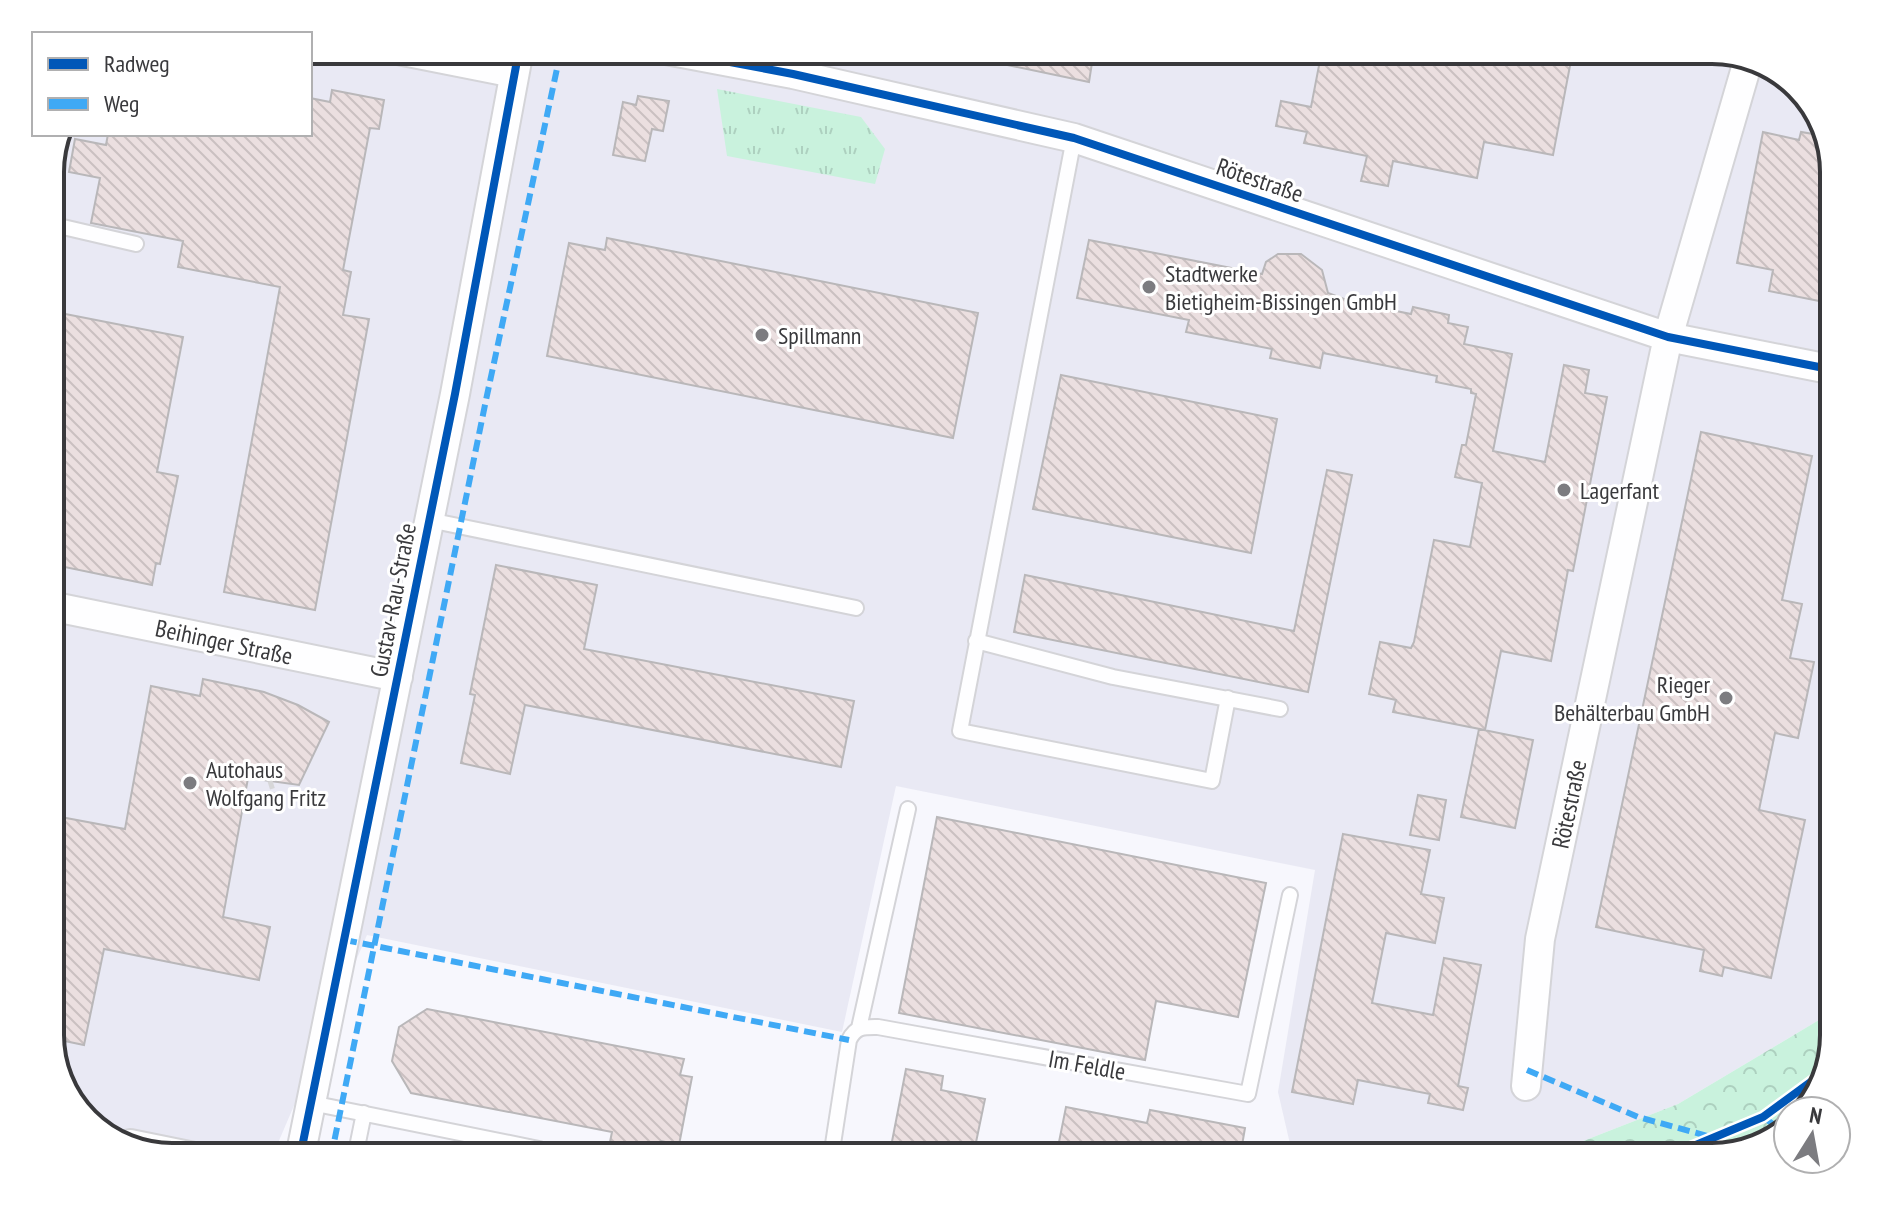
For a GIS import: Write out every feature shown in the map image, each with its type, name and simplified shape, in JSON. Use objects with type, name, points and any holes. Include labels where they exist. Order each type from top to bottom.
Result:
[{"type":"street","name":"Gustav-Rau-Straße","points":[[303,1143],[455,394],[517,64]]},
{"type":"street","name":"Rötestraße","points":[[740,64],[1074,138],[1668,337],[1820,367]]},
{"type":"street","name":"Rötestraße","points":[[1526,1086],[1540,939],[1668,337],[1745,70]]},
{"type":"street","name":"Beihinger Straße","points":[[64,609],[398,677]]},
{"type":"lane","points":[[1074,138],[960,731],[1212,781],[1228,698]]},
{"type":"lane","points":[[64,227],[136,244]]},
{"type":"lane","points":[[429,520],[856,608]]},
{"type":"lane","points":[[976,641],[1113,677],[1280,709]]},
{"type":"lane","points":[[833,1143],[849,1040],[859,1028],[908,809]]},
{"type":"lane","name":"Im Feldle","points":[[859,1028],[878,1027],[1248,1094],[1290,895]]},
{"type":"lane","points":[[311,1103],[510,1143]]},
{"type":"lane","points":[[358,1143],[364,1113]]},
{"type":"lane","points":[[363,1143],[364,1113]]},
{"type":"path","points":[[270,781],[280,813]]},
{"type":"shaded area","points":[[312,64],[1712,64],[1740,68],[1772,82],[1793,101],[1809,124],[1820,172],[1820,1019],[1678,1104],[1578,1143],[1290,1143],[1278,1092],[1315,870],[896,786],[842,1032],[367,935],[278,1143],[151,1141],[112,1125],[86,1101],[78,1089],[64,1042],[64,165],[71,136],[312,136]]},
{"type":"green space","points":[[717,89],[861,117],[885,149],[875,184],[727,156]]},
{"type":"green space","points":[[1820,1019],[1818,1056],[1809,1083],[1802,1095],[1772,1095],[1772,1125],[1766,1129],[1726,1142],[1578,1143],[1678,1104]]},
{"type":"building","points":[[1002,64],[1092,64],[1089,82]]},
{"type":"building","points":[[1319,64],[1570,64],[1553,155],[1484,142],[1477,178],[1393,161],[1388,186],[1361,181],[1367,156],[1304,143],[1307,132],[1276,126],[1281,101],[1311,107]]},
{"type":"building","points":[[332,90],[384,100],[379,129],[370,128],[343,270],[351,272],[343,315],[369,319],[315,610],[224,592],[280,287],[178,267],[183,241],[91,223],[100,178],[69,172],[75,139],[106,145],[108,136],[312,136],[312,98],[330,102]]},
{"type":"building","points":[[638,96],[669,101],[663,131],[652,129],[645,161],[613,155],[623,102],[636,105]]},
{"type":"building","points":[[1763,132],[1799,140],[1801,132],[1812,134],[1820,172],[1820,301],[1769,291],[1773,270],[1737,263]]},
{"type":"building","name":"Spillmann","points":[[607,238],[978,313],[953,438],[547,356],[569,243],[605,250]]},
{"type":"building","points":[[1089,240],[1262,274],[1266,262],[1278,254],[1301,254],[1322,270],[1328,293],[1352,302],[1411,314],[1413,307],[1449,315],[1448,323],[1468,327],[1464,344],[1512,354],[1493,451],[1545,462],[1564,365],[1589,370],[1585,393],[1607,397],[1573,571],[1568,570],[1551,661],[1501,651],[1485,730],[1393,712],[1396,700],[1369,694],[1380,642],[1411,648],[1414,642],[1434,540],[1470,547],[1482,483],[1455,477],[1462,445],[1466,445],[1476,394],[1471,393],[1471,389],[1436,382],[1437,376],[1323,353],[1320,368],[1270,358],[1272,349],[1186,332],[1189,320],[1077,298]]},
{"type":"building","points":[[64,314],[183,337],[157,472],[178,476],[160,564],[156,563],[152,585],[64,567]]},
{"type":"building","points":[[1061,375],[1277,419],[1251,553],[1033,509]]},
{"type":"building","name":"Rieger Behälterbau GmbH","points":[[1701,432],[1812,456],[1782,600],[1802,604],[1790,658],[1814,662],[1798,738],[1775,733],[1759,810],[1805,820],[1771,978],[1724,967],[1722,976],[1700,971],[1704,950],[1596,927]]},
{"type":"building","points":[[1327,470],[1352,475],[1308,692],[1014,632],[1025,575],[1294,631]]},
{"type":"building","points":[[496,565],[597,585],[584,649],[854,701],[841,767],[525,705],[510,774],[461,763],[475,695],[470,694]]},
{"type":"building","points":[[203,679],[264,692],[298,705],[329,722],[299,785],[248,778],[223,917],[270,927],[259,980],[104,949],[84,1045],[64,1041],[64,818],[125,829],[151,686],[200,696]]},
{"type":"building","points":[[1479,729],[1533,740],[1515,828],[1461,817]]},
{"type":"building","points":[[1418,795],[1446,800],[1439,840],[1410,835]]},
{"type":"building","points":[[937,817],[1266,883],[1238,1017],[1156,1001],[1145,1060],[899,1013]]},
{"type":"building","points":[[1343,834],[1430,850],[1421,894],[1444,898],[1435,943],[1386,933],[1372,1003],[1433,1015],[1444,958],[1481,965],[1458,1086],[1468,1088],[1463,1110],[1428,1103],[1430,1094],[1358,1080],[1353,1104],[1292,1092]]},
{"type":"building","points":[[427,1009],[684,1059],[680,1075],[692,1077],[679,1143],[610,1143],[612,1132],[411,1093],[392,1061],[399,1027]]},
{"type":"building","points":[[906,1069],[943,1076],[941,1090],[985,1099],[976,1143],[892,1143]]},
{"type":"building","points":[[1066,1107],[1147,1123],[1150,1110],[1245,1128],[1242,1143],[1059,1143]]},
{"type":"marked path","points":[[334,1143],[558,64]]},
{"type":"marked path","points":[[345,940],[849,1040]]},
{"type":"marked path","points":[[1527,1070],[1638,1117],[1711,1137]]},
{"type":"marked path","points":[[1763,1117],[1772,1123]]},
{"type":"cycle path","points":[[303,1143],[455,394],[516,64]]},
{"type":"cycle path","points":[[740,64],[1074,138],[1668,337],[1820,367]]},
{"type":"cycle path","points":[[1701,1143],[1763,1117],[1809,1083]]},
{"type":"place","name":"Stadtwerke Bietigheim-Bissingen GmbH","points":[[1149,287]]},
{"type":"place","name":"Spillmann","points":[[762,335]]},
{"type":"place","name":"Lagerfant","points":[[1564,490]]},
{"type":"place","name":"Rieger Behälterbau GmbH","points":[[1726,698]]},
{"type":"place","name":"Autohaus Wolfgang Fritz","points":[[190,783]]}]
